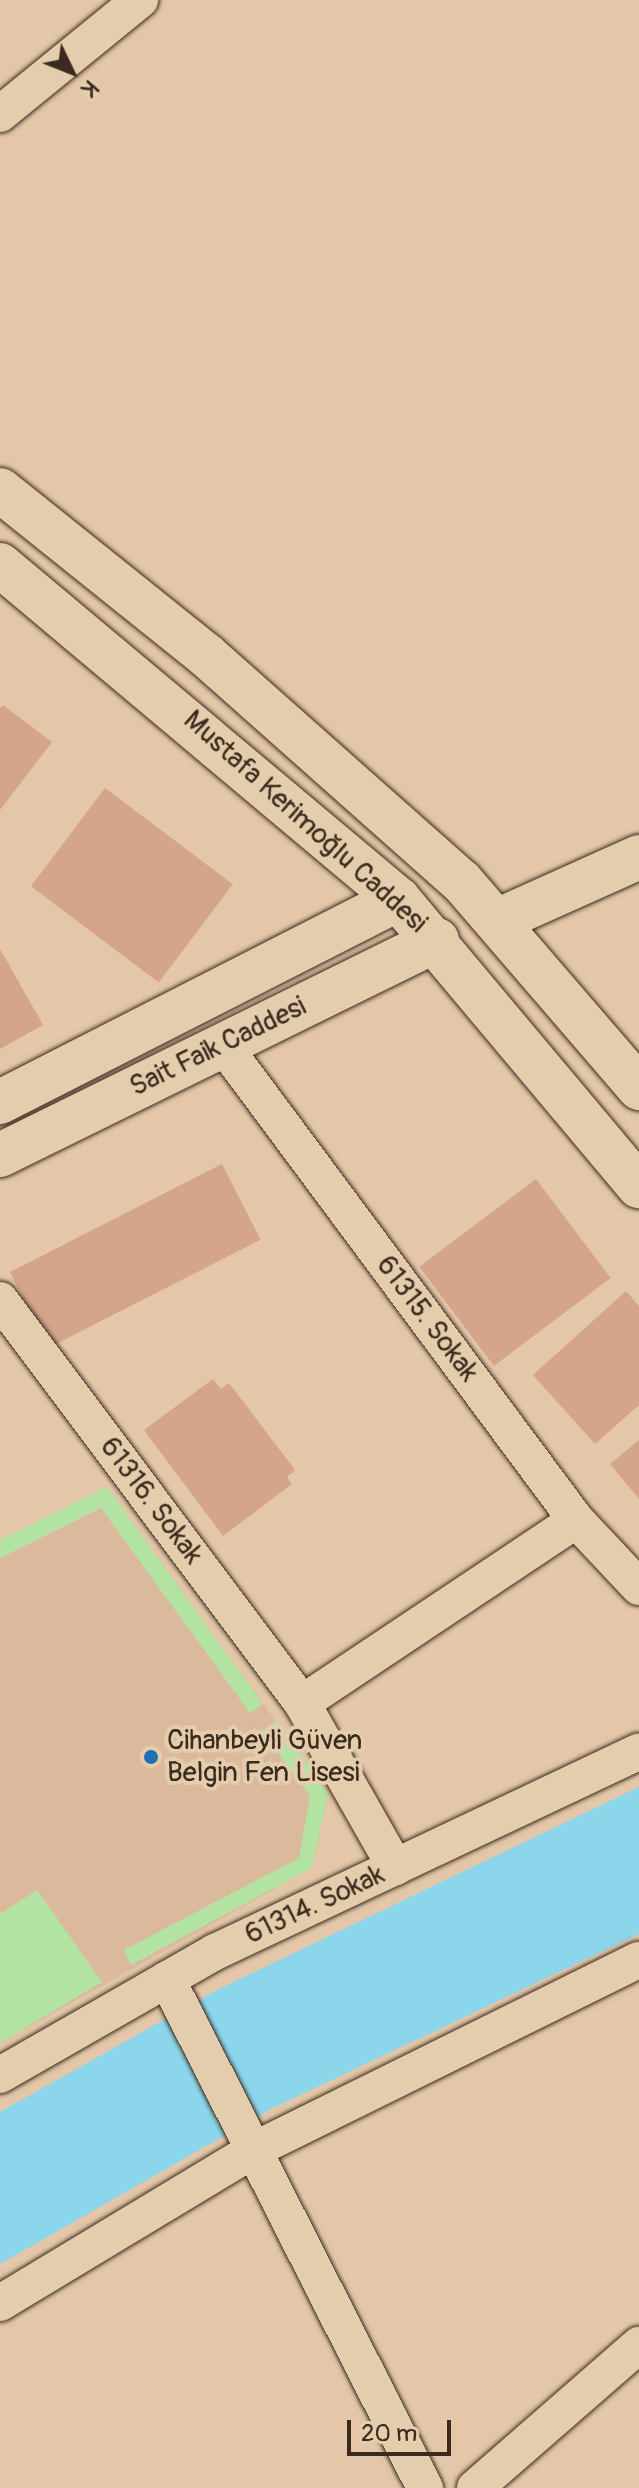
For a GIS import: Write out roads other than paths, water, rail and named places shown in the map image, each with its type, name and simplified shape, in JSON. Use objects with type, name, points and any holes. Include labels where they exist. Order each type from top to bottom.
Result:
[{"type":"main road","name":"Mustafa Kerimoğlu Caddesi","points":[[0,490],[206,655],[499,920],[639,1088]]},
{"type":"main road","name":"Mustafa Kerimoğlu Caddesi","points":[[0,565],[398,899],[437,940],[639,1186]]},
{"type":"main road","points":[[499,920],[639,857]]},
{"type":"main road","name":"Sait Faik Caddesi","points":[[0,1102],[398,899]]},
{"type":"main road","name":"Sait Faik Caddesi","points":[[0,1155],[437,940]]},
{"type":"street","points":[[0,114],[140,0]]},
{"type":"street","name":"61315. Sokak","points":[[223,1045],[576,1520],[639,1587]]},
{"type":"street","name":"61316. Sokak","points":[[0,1300],[302,1703],[395,1867]]},
{"type":"street","points":[[302,1703],[576,1520]]},
{"type":"street","name":"61314. Sokak","points":[[0,2075],[168,1981],[395,1867],[639,1752]]},
{"type":"street","points":[[0,2303],[254,2150],[639,1960]]},
{"type":"street","points":[[168,1981],[425,2488]]},
{"type":"street","points":[[475,2488],[639,2345]]},
{"type":"water","points":[[639,1787],[639,1934],[271,2109],[0,2264],[0,2112],[215,1991]]},
{"type":"place","name":"Cihanbeyli Güven Belgin Fen Lisesi","points":[[151,1757]]}]
